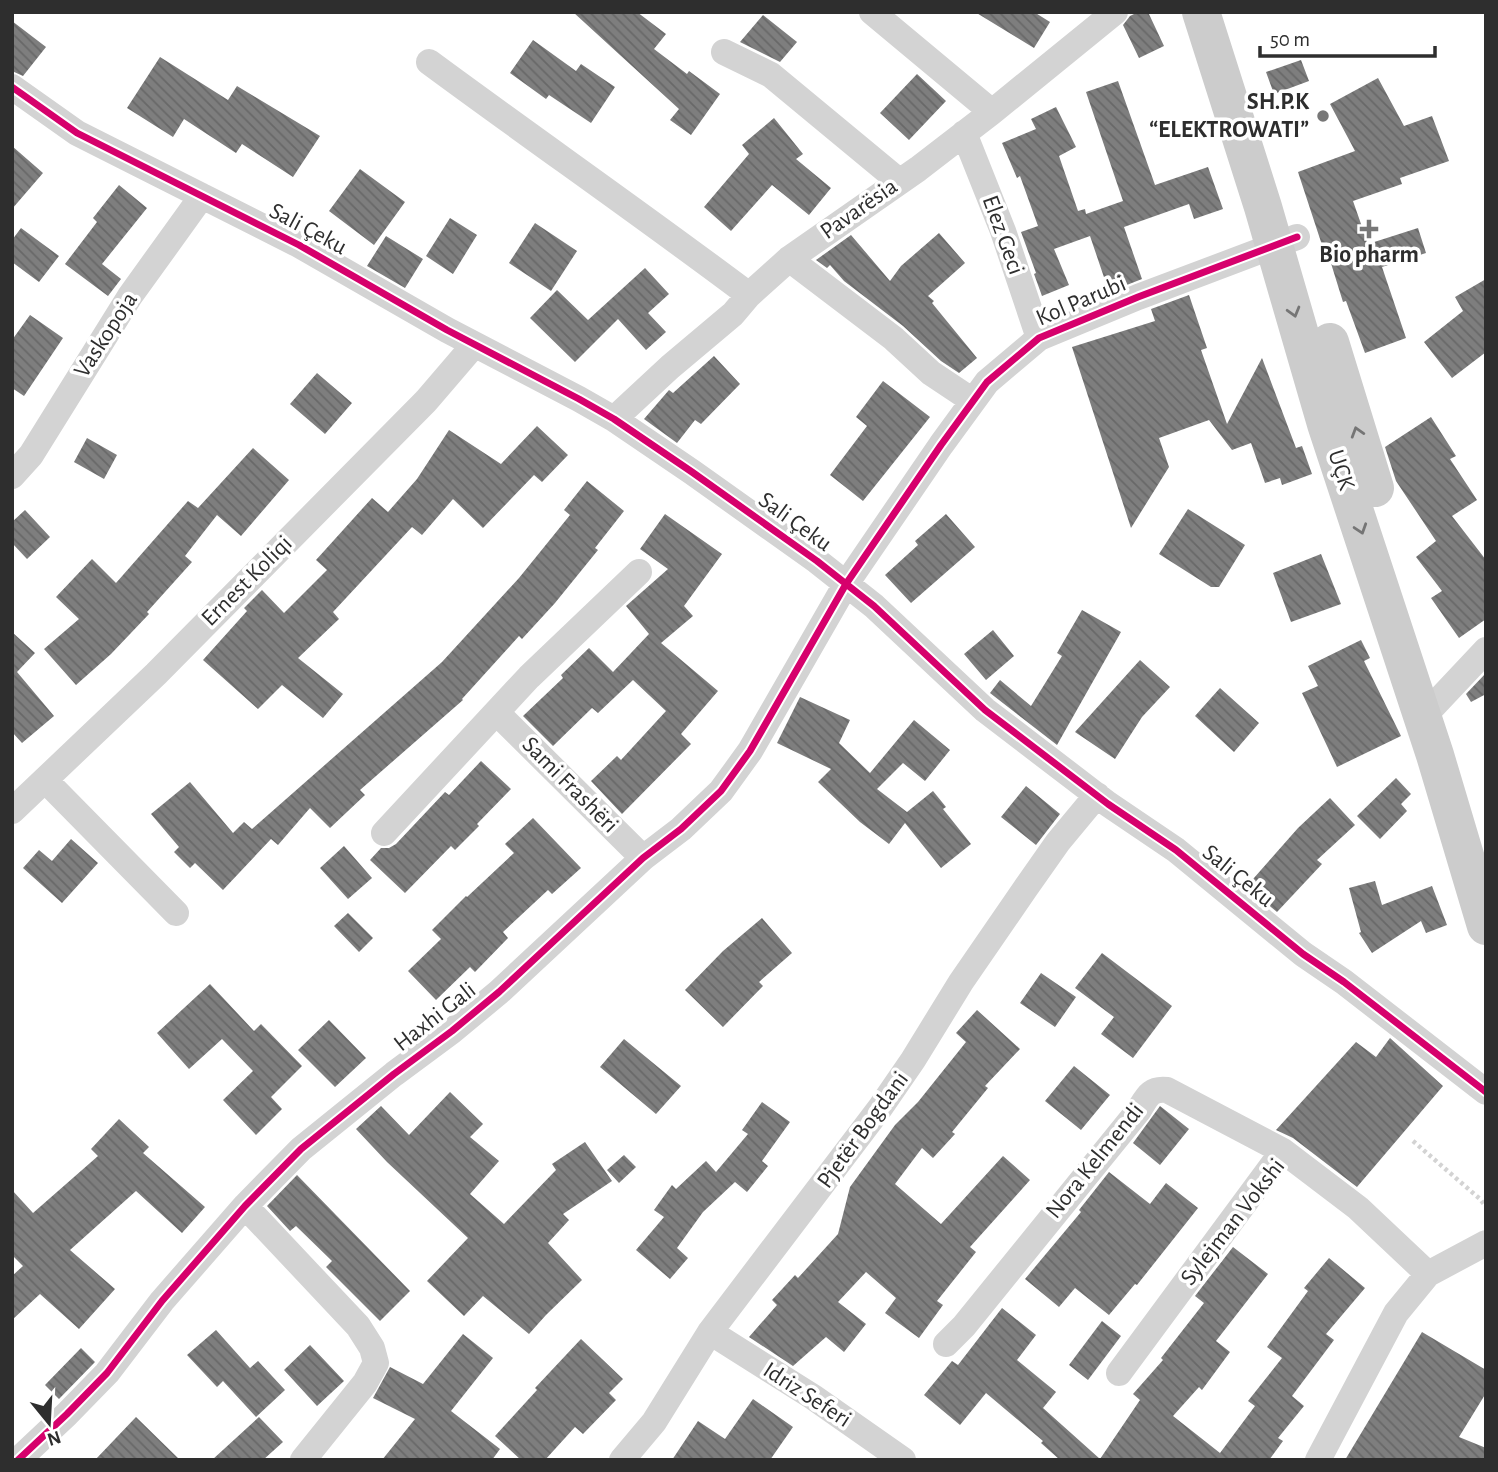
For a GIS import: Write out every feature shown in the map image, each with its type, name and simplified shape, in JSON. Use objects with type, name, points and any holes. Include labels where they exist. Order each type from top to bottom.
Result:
[{"type":"main road","name":"UÇK","points":[[1201,12],[1286,241]]},
{"type":"main road","name":"UÇK","points":[[1228,12],[1286,241],[1326,424],[1431,709],[1486,848]]},
{"type":"main road","name":"UÇK","points":[[1431,709],[1486,926]]},
{"type":"street","points":[[872,12],[992,112]]},
{"type":"street","name":"Pavarësia","points":[[614,419],[733,314],[749,295],[789,259],[992,112],[1115,12]]},
{"type":"street","points":[[724,52],[771,75],[899,181]]},
{"type":"street","points":[[429,62],[662,229],[749,295]]},
{"type":"street","name":"Sali Çeku","points":[[12,87],[77,133],[299,246],[474,345],[614,419],[692,472],[846,584],[901,630],[985,710],[1097,795],[1176,850],[1303,954],[1344,982],[1486,1092]]},
{"type":"street","name":"Elez Geci","points":[[964,133],[1003,231],[1039,338]]},
{"type":"street","name":"Vaskopoja","points":[[12,476],[31,455],[130,296],[202,196]]},
{"type":"street","name":"Kol Parubi","points":[[846,584],[987,382],[1039,338],[1286,241]]},
{"type":"street","points":[[789,259],[893,338],[931,373],[973,401]]},
{"type":"street","name":"Ernest Koliqi","points":[[12,811],[156,674],[426,401],[474,345]]},
{"type":"street","points":[[384,833],[529,677],[639,572]]},
{"type":"street","name":"Haxhi Gali","points":[[18,1460],[107,1373],[162,1301],[245,1206],[301,1149],[490,1000],[643,858],[681,829],[721,791],[750,751],[846,584]]},
{"type":"street","points":[[1431,709],[1486,650]]},
{"type":"street","name":"Sami Frashëri","points":[[497,713],[643,858]]},
{"type":"street","points":[[45,780],[176,914]]},
{"type":"street","name":"Pjetër Bogdani","points":[[622,1460],[654,1422],[709,1332],[880,1108],[1025,889],[1058,842],[1097,795]]},
{"type":"street","name":"Nora Kelmendi","points":[[946,1344],[964,1326],[1068,1194],[1155,1090],[1167,1090],[1283,1152]]},
{"type":"street","name":"Sylejman Vokshi","points":[[1119,1373],[1283,1152],[1358,1208],[1428,1274]]},
{"type":"street","points":[[245,1206],[358,1326],[372,1348],[376,1363],[365,1383],[303,1460]]},
{"type":"street","points":[[1318,1460],[1396,1313],[1428,1274],[1486,1243]]},
{"type":"street","name":"Idriz Seferi","points":[[709,1332],[813,1397],[903,1460]]},
{"type":"path","points":[[1413,1142],[1486,1207]]},
{"type":"building","points":[[573,12],[637,12],[666,34],[654,49],[720,94],[691,135],[670,120],[679,109]]},
{"type":"building","points":[[975,12],[1034,12],[1050,22],[1034,48]]},
{"type":"building","points":[[1138,12],[1148,12],[1164,46],[1139,58],[1123,25],[1130,16]]},
{"type":"building","points":[[763,15],[797,42],[780,62],[740,42]]},
{"type":"building","points":[[12,21],[46,47],[23,76],[12,71]]},
{"type":"building","points":[[533,40],[576,71],[581,64],[615,87],[591,123],[549,95],[546,99],[510,73]]},
{"type":"building","points":[[160,57],[228,100],[237,86],[320,136],[293,177],[242,144],[236,153],[184,119],[173,137],[127,108]]},
{"type":"building","points":[[1301,60],[1309,81],[1274,94],[1266,72]]},
{"type":"building","points":[[917,74],[946,101],[909,140],[880,113]]},
{"type":"building","points":[[1378,78],[1404,126],[1432,116],[1449,161],[1400,178],[1402,184],[1353,201],[1368,244],[1418,228],[1426,253],[1382,267],[1406,338],[1365,353],[1346,301],[1343,302],[1298,172],[1355,151],[1330,104]]},
{"type":"building","points":[[1118,81],[1155,185],[1208,167],[1223,209],[1194,219],[1189,204],[1124,227],[1142,279],[1109,292],[1090,236],[1054,249],[1069,285],[1042,296],[1021,232],[1038,226],[1020,176],[1017,178],[1002,143],[1036,129],[1031,119],[1056,107],[1076,147],[1059,156],[1078,211],[1085,209],[1086,214],[1123,201],[1086,92]]},
{"type":"building","points":[[774,118],[803,154],[796,159],[831,188],[809,215],[772,185],[731,231],[704,207],[749,154],[742,145]]},
{"type":"building","points":[[12,146],[43,173],[12,209]]},
{"type":"building","points":[[360,169],[405,202],[374,245],[329,211]]},
{"type":"building","points":[[119,185],[147,208],[102,264],[121,279],[108,296],[65,264],[97,222],[93,218]]},
{"type":"building","points":[[450,218],[477,235],[453,274],[426,256]]},
{"type":"building","points":[[535,223],[577,251],[551,291],[509,263]]},
{"type":"building","points":[[21,228],[59,256],[39,282],[12,262],[12,240]]},
{"type":"building","points":[[939,233],[965,263],[928,296],[977,358],[959,373],[844,281],[830,265],[827,268],[816,260],[851,235],[890,281],[901,266]]},
{"type":"building","points":[[386,236],[423,259],[405,288],[367,266]]},
{"type":"building","points":[[645,268],[669,294],[648,313],[666,332],[646,350],[618,319],[575,362],[530,318],[557,290],[588,320]]},
{"type":"building","points":[[1486,279],[1486,352],[1452,378],[1424,342],[1463,311],[1455,297]]},
{"type":"building","points":[[1189,295],[1207,348],[1201,350],[1227,424],[1262,358],[1296,448],[1302,446],[1312,474],[1282,485],[1280,478],[1265,483],[1251,443],[1232,450],[1209,420],[1159,438],[1169,467],[1131,528],[1072,347],[1155,321],[1151,309]]},
{"type":"building","points":[[30,315],[63,338],[24,396],[12,388],[12,340]]},
{"type":"building","points":[[714,356],[740,384],[701,424],[695,420],[677,443],[644,419],[669,390],[673,393]]},
{"type":"building","points":[[317,373],[352,403],[325,434],[290,404]]},
{"type":"building","points":[[883,381],[930,417],[863,501],[830,475],[867,426],[856,417]]},
{"type":"building","points":[[1431,417],[1456,456],[1450,459],[1477,500],[1452,516],[1486,560],[1486,619],[1459,638],[1431,598],[1442,591],[1416,557],[1436,541],[1396,481],[1385,447]]},
{"type":"building","points":[[537,426],[568,455],[542,482],[534,475],[483,528],[453,499],[422,535],[412,527],[333,612],[339,619],[298,658],[343,694],[323,718],[282,685],[258,709],[203,660],[247,611],[244,608],[262,590],[284,613],[327,570],[316,560],[372,498],[388,512],[417,479],[449,430],[501,464]]},
{"type":"building","points":[[87,438],[117,455],[104,479],[74,462]]},
{"type":"building","points":[[253,448],[289,480],[241,536],[217,515],[185,556],[192,562],[147,612],[149,614],[111,654],[76,685],[44,649],[79,619],[56,597],[92,559],[116,583],[188,501],[198,508]]},
{"type":"building","points":[[587,481],[624,511],[595,548],[598,550],[522,639],[519,636],[463,700],[360,790],[365,795],[330,828],[310,808],[278,845],[271,839],[223,890],[195,863],[190,868],[174,852],[179,847],[151,814],[190,782],[233,833],[244,822],[252,829],[442,662],[519,578],[570,515],[564,510]]},
{"type":"building","points":[[1188,509],[1245,545],[1219,587],[1211,587],[1159,554]]},
{"type":"building","points":[[25,510],[50,537],[27,559],[12,543],[12,522]]},
{"type":"building","points":[[665,514],[722,554],[684,606],[693,616],[661,643],[718,691],[681,734],[691,744],[622,814],[591,781],[617,756],[621,760],[666,711],[633,680],[598,713],[592,708],[553,746],[523,716],[563,678],[561,675],[589,648],[613,672],[649,634],[626,606],[668,569],[640,549]]},
{"type":"building","points":[[946,514],[975,547],[911,603],[885,575],[918,545],[915,541]]},
{"type":"building","points":[[1321,554],[1341,604],[1291,622],[1273,573]]},
{"type":"building","points":[[1082,610],[1121,632],[1057,745],[990,693],[1000,680],[1031,706],[1062,656],[1057,653]]},
{"type":"building","points":[[993,630],[1014,656],[986,680],[964,654]]},
{"type":"building","points":[[12,632],[35,653],[17,672],[54,716],[22,743],[12,732]]},
{"type":"building","points":[[1361,640],[1370,658],[1364,661],[1401,736],[1337,767],[1302,693],[1318,686],[1308,666]]},
{"type":"building","points":[[1140,660],[1170,687],[1142,717],[1115,759],[1075,732]]},
{"type":"building","points":[[1486,673],[1486,694],[1471,702],[1466,694]]},
{"type":"building","points":[[1220,688],[1259,723],[1234,752],[1195,716]]},
{"type":"building","points":[[800,697],[850,720],[839,743],[870,773],[914,720],[950,750],[925,781],[903,763],[877,789],[907,812],[933,791],[946,807],[943,809],[971,844],[941,868],[905,823],[889,844],[860,822],[818,782],[831,769],[777,743]]},
{"type":"building","points":[[481,761],[511,789],[455,850],[451,846],[405,893],[370,860],[381,848],[396,844],[445,792],[449,795]]},
{"type":"building","points":[[1396,778],[1411,794],[1401,804],[1407,811],[1380,839],[1357,816]]},
{"type":"building","points":[[1026,786],[1060,814],[1036,845],[1001,817]]},
{"type":"building","points":[[1330,798],[1355,825],[1317,860],[1322,864],[1277,912],[1246,887],[1298,828]]},
{"type":"building","points":[[533,818],[581,868],[552,894],[548,890],[503,932],[508,938],[475,972],[470,967],[436,1000],[408,971],[441,939],[432,930],[514,853],[505,844]]},
{"type":"building","points":[[71,839],[98,863],[62,903],[23,868],[39,850],[52,861]]},
{"type":"building","points":[[344,846],[372,878],[348,899],[320,868]]},
{"type":"building","points":[[1375,881],[1382,905],[1432,886],[1447,925],[1426,933],[1421,921],[1372,953],[1359,933],[1361,932],[1349,888]]},
{"type":"building","points":[[348,913],[373,938],[359,952],[334,926]]},
{"type":"building","points":[[762,918],[792,953],[759,982],[763,986],[723,1027],[685,990],[723,951]]},
{"type":"building","points":[[1102,953],[1172,1006],[1133,1058],[1101,1034],[1114,1017],[1075,988]]},
{"type":"building","points":[[1041,973],[1076,997],[1055,1027],[1020,1003]]},
{"type":"building","points":[[210,984],[254,1031],[261,1024],[302,1066],[271,1097],[282,1109],[256,1135],[223,1100],[253,1071],[222,1039],[189,1069],[157,1033]]},
{"type":"building","points":[[977,1010],[1020,1049],[985,1086],[988,1088],[952,1132],[955,1134],[933,1158],[922,1148],[895,1184],[941,1224],[1003,1156],[1030,1180],[970,1247],[976,1252],[937,1301],[943,1305],[919,1338],[885,1313],[896,1298],[866,1272],[838,1302],[866,1324],[844,1352],[826,1337],[793,1366],[749,1337],[777,1305],[772,1300],[795,1275],[798,1278],[838,1234],[850,1187],[895,1125],[918,1102],[966,1042],[956,1033]]},
{"type":"building","points":[[329,1020],[366,1058],[335,1087],[298,1050]]},
{"type":"building","points":[[1390,1038],[1443,1086],[1357,1187],[1293,1138],[1276,1130],[1356,1042],[1376,1057]]},
{"type":"building","points":[[624,1039],[681,1086],[656,1114],[600,1067]]},
{"type":"building","points":[[1074,1066],[1110,1095],[1081,1130],[1045,1101]]},
{"type":"building","points":[[450,1092],[483,1124],[470,1137],[499,1161],[470,1194],[504,1224],[556,1170],[552,1164],[585,1142],[612,1181],[563,1214],[569,1220],[548,1243],[582,1280],[529,1334],[483,1296],[464,1316],[427,1281],[468,1238],[356,1129],[381,1106],[409,1135]]},
{"type":"building","points":[[762,1102],[790,1122],[762,1161],[768,1166],[747,1192],[735,1182],[703,1212],[677,1248],[688,1258],[670,1279],[636,1250],[664,1217],[654,1210],[672,1185],[676,1189],[706,1161],[716,1172],[748,1134],[742,1130]]},
{"type":"building","points":[[1160,1106],[1189,1129],[1160,1165],[1133,1143]]},
{"type":"building","points":[[119,1119],[149,1147],[143,1153],[205,1207],[182,1233],[136,1191],[70,1250],[115,1289],[79,1329],[40,1294],[12,1320],[12,1276],[23,1266],[12,1255],[12,1190],[33,1213],[98,1156],[91,1149]]},
{"type":"building","points":[[624,1155],[636,1167],[619,1183],[607,1170]]},
{"type":"building","points":[[1109,1172],[1150,1204],[1166,1183],[1198,1208],[1137,1285],[1135,1284],[1109,1315],[1075,1288],[1059,1307],[1025,1279],[1081,1212],[1079,1210]]},
{"type":"building","points":[[297,1175],[410,1291],[380,1321],[326,1267],[332,1261],[296,1226],[290,1231],[267,1206]]},
{"type":"building","points":[[1233,1247],[1268,1274],[1216,1341],[1230,1352],[1202,1390],[1199,1387],[1173,1416],[1220,1453],[1255,1406],[1248,1401],[1282,1358],[1267,1347],[1308,1291],[1304,1288],[1329,1258],[1365,1288],[1326,1334],[1334,1340],[1292,1396],[1304,1406],[1278,1438],[1283,1441],[1269,1460],[1060,1460],[1041,1443],[1043,1441],[986,1393],[960,1425],[924,1395],[952,1361],[958,1365],[1002,1308],[1036,1335],[1017,1360],[1056,1392],[1043,1408],[1100,1459],[1140,1400],[1133,1394],[1163,1360],[1161,1358],[1204,1303],[1195,1296]]},
{"type":"building","points":[[1102,1321],[1121,1336],[1088,1380],[1069,1365]]},
{"type":"building","points":[[216,1330],[250,1368],[258,1361],[285,1390],[256,1417],[223,1381],[217,1387],[187,1355]]},
{"type":"building","points":[[1422,1332],[1486,1370],[1486,1393],[1459,1437],[1486,1448],[1486,1460],[1345,1460]]},
{"type":"building","points":[[463,1334],[493,1358],[451,1411],[500,1449],[492,1460],[382,1460],[415,1419],[373,1398],[390,1367],[423,1384]]},
{"type":"building","points":[[581,1339],[623,1379],[609,1393],[616,1400],[583,1434],[575,1427],[545,1460],[521,1460],[495,1436]]},
{"type":"building","points":[[310,1345],[344,1381],[317,1406],[284,1370]]},
{"type":"building","points":[[81,1348],[95,1362],[59,1399],[45,1385]]},
{"type":"building","points":[[753,1399],[793,1427],[770,1460],[672,1460],[698,1421],[725,1439]]},
{"type":"building","points":[[136,1417],[180,1460],[95,1460]]},
{"type":"building","points":[[259,1417],[283,1442],[263,1460],[212,1460]]},
{"type":"cycle path","points":[[12,87],[77,133],[299,245],[447,330],[579,399],[614,419],[692,472],[817,561],[874,606],[985,710],[1108,804],[1176,850],[1303,954],[1344,982],[1486,1092]]},
{"type":"cycle path","points":[[18,1460],[107,1373],[162,1301],[245,1206],[301,1149],[499,992],[643,858],[681,829],[721,791],[750,751],[846,584],[987,382],[1039,338],[1297,237]]},
{"type":"place","name":"SH.P.K “ELEKTROWATI”","points":[[1323,116]]},
{"type":"place","name":"Bio pharm","points":[[1369,229]]}]
